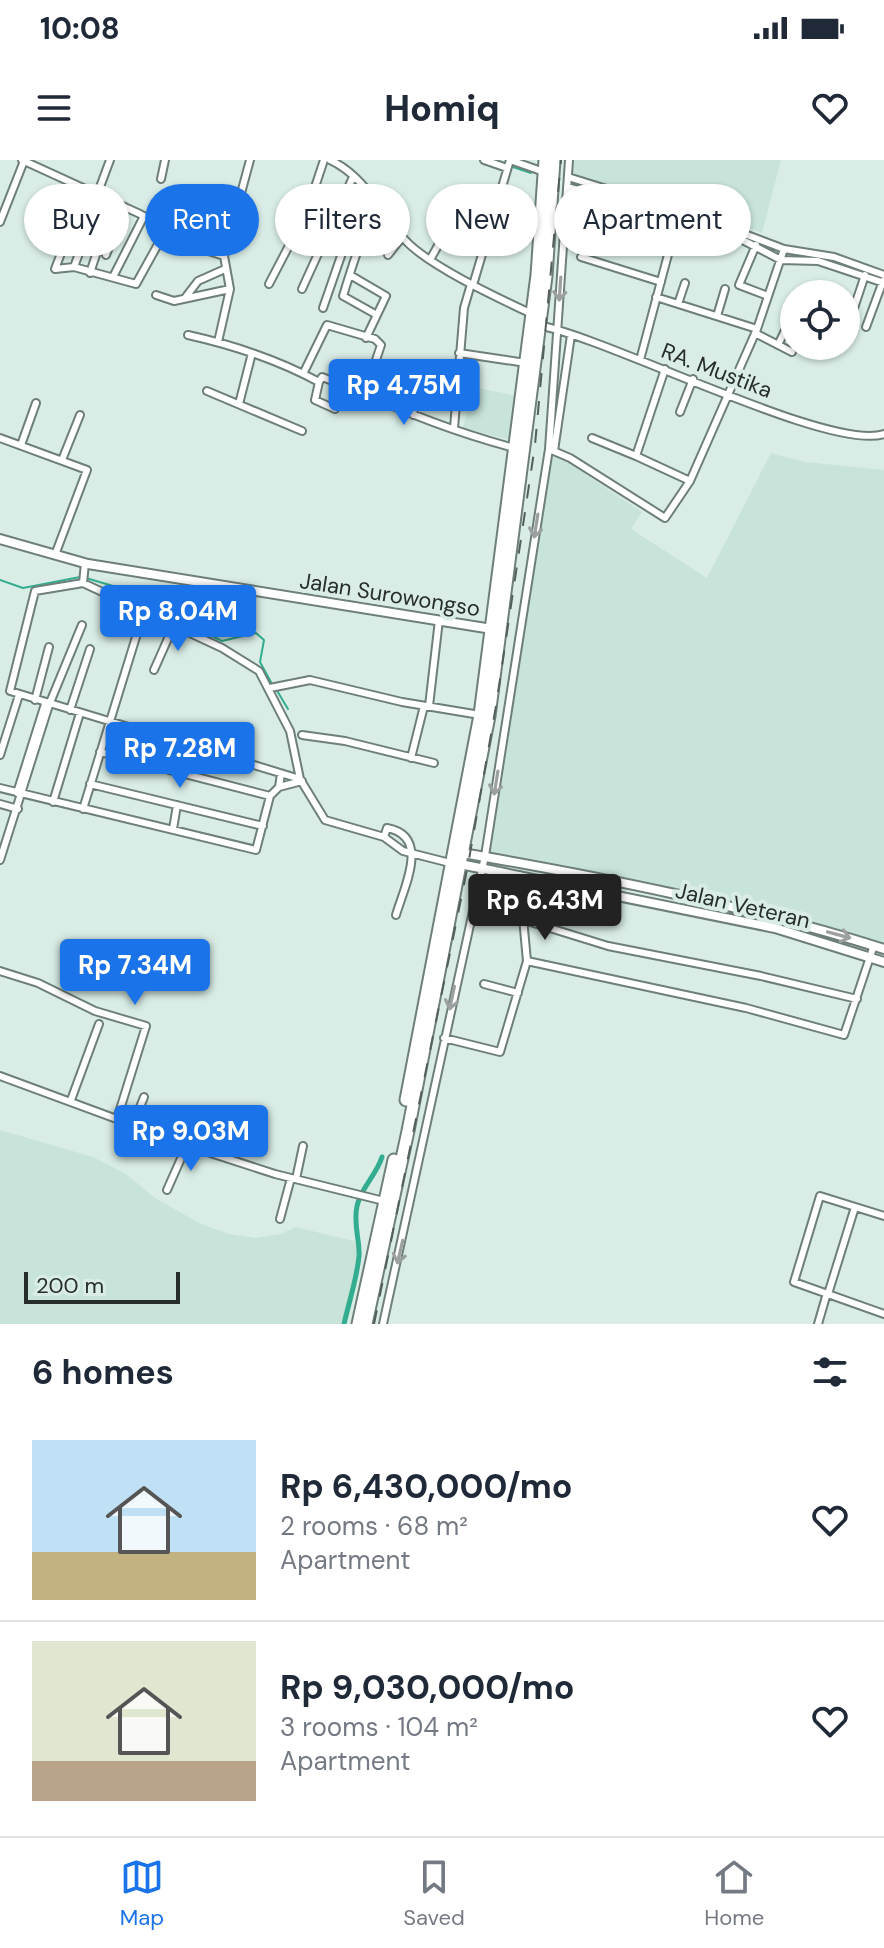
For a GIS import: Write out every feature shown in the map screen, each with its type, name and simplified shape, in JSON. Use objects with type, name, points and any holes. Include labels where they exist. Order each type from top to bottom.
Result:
[{"type":"highway","points":[[366,1324],[456,857],[480,715],[519,449],[526,363],[546,276],[554,160]]},
{"type":"highway","points":[[358,1324],[456,857],[489,716],[535,320],[545,166]]},
{"type":"main road","name":"Jalan Surowongso","points":[[0,539],[85,563],[492,629]]},
{"type":"main road","name":"Jalan Veteran","points":[[456,857],[485,856],[609,879],[778,919],[884,949]]},
{"type":"main road","name":"Jalan Veteran","points":[[456,857],[481,867],[775,928],[884,962]]},
{"type":"main road","points":[[605,894],[609,879]]},
{"type":"street","points":[[0,222],[23,160],[73,184]]},
{"type":"street","points":[[102,184],[110,160]]},
{"type":"street","points":[[161,179],[165,160]]},
{"type":"street","points":[[244,184],[250,160]]},
{"type":"street","points":[[269,284],[307,211],[324,160]]},
{"type":"street","points":[[330,160],[360,184]]},
{"type":"street","points":[[484,160],[508,165],[545,166]]},
{"type":"street","points":[[551,450],[569,160]]},
{"type":"street","points":[[454,428],[464,308],[508,165]]},
{"type":"street","points":[[302,289],[353,177]]},
{"type":"street","points":[[568,182],[575,184]]},
{"type":"street","points":[[113,277],[144,216],[129,209]]},
{"type":"street","name":"RA. Mustika","points":[[410,243],[472,284],[557,330],[727,393],[859,437],[884,434]]},
{"type":"street","points":[[751,243],[782,255],[834,257],[883,280],[866,327]]},
{"type":"street","points":[[751,243],[782,255]]},
{"type":"street","points":[[756,245],[739,284],[768,296]]},
{"type":"street","points":[[551,450],[662,518],[690,481],[756,331],[782,255]]},
{"type":"street","points":[[60,256],[55,269],[74,267],[138,283],[152,256]]},
{"type":"street","points":[[74,267],[78,256]]},
{"type":"street","points":[[90,273],[96,256]]},
{"type":"street","points":[[218,342],[230,289],[224,256]]},
{"type":"street","points":[[323,308],[341,256]]},
{"type":"street","points":[[358,256],[343,298],[377,315]]},
{"type":"street","points":[[640,360],[668,256]]},
{"type":"street","points":[[581,257],[661,282]]},
{"type":"street","points":[[337,266],[386,296],[366,338]]},
{"type":"street","points":[[185,298],[198,281],[225,269]]},
{"type":"street","points":[[860,292],[867,272]]},
{"type":"street","points":[[678,304],[685,283]]},
{"type":"street","points":[[156,295],[170,301],[230,289]]},
{"type":"street","points":[[717,316],[725,289]]},
{"type":"street","points":[[656,297],[756,331],[778,345],[780,341]]},
{"type":"street","points":[[303,374],[327,325],[377,340],[381,346],[365,393]]},
{"type":"street","points":[[188,335],[252,353],[319,382]]},
{"type":"street","points":[[383,1324],[485,856],[571,335]]},
{"type":"street","points":[[239,404],[252,353]]},
{"type":"street","points":[[459,353],[526,363]]},
{"type":"street","points":[[413,415],[422,364]]},
{"type":"street","points":[[636,456],[665,369]]},
{"type":"street","points":[[335,409],[314,399],[322,377],[413,415],[454,428],[461,434],[519,449]]},
{"type":"street","points":[[680,412],[693,379]]},
{"type":"street","points":[[207,391],[302,431]]},
{"type":"street","points":[[21,445],[36,403]]},
{"type":"street","points":[[62,460],[80,415]]},
{"type":"street","points":[[0,438],[85,469],[88,476],[55,555]]},
{"type":"street","points":[[592,438],[690,481]]},
{"type":"street","points":[[83,579],[85,563]]},
{"type":"street","points":[[301,780],[237,758],[47,704],[8,688],[35,591],[83,579],[250,664],[273,687],[290,731],[301,780],[325,820],[385,834],[402,833],[410,849],[396,915]]},
{"type":"street","points":[[83,809],[144,611]]},
{"type":"street","points":[[411,758],[426,706],[439,620]]},
{"type":"street","points":[[0,860],[18,809],[47,704],[82,625]]},
{"type":"street","points":[[154,670],[174,625]]},
{"type":"street","points":[[35,700],[49,647]]},
{"type":"street","points":[[70,710],[90,649]]},
{"type":"street","points":[[273,687],[310,680],[480,715]]},
{"type":"street","points":[[0,755],[19,695]]},
{"type":"street","points":[[53,802],[80,713]]},
{"type":"street","points":[[302,735],[434,763]]},
{"type":"street","points":[[237,758],[243,740]]},
{"type":"street","points":[[100,752],[270,796]]},
{"type":"street","points":[[279,787],[281,774]]},
{"type":"street","points":[[0,788],[256,850],[270,796],[279,787],[301,780]]},
{"type":"street","points":[[90,784],[263,826]]},
{"type":"street","points":[[0,804],[18,809]]},
{"type":"street","points":[[173,829],[177,805]]},
{"type":"street","points":[[385,834],[410,849],[456,857]]},
{"type":"street","points":[[444,1038],[500,1052],[527,961],[519,875]]},
{"type":"street","points":[[524,920],[608,946],[761,976],[857,999]]},
{"type":"street","points":[[527,961],[746,1008],[844,1035],[874,945]]},
{"type":"street","points":[[0,971],[38,983],[95,1011],[146,1026],[117,1119]]},
{"type":"street","points":[[484,984],[518,993]]},
{"type":"street","points":[[71,1100],[99,1024]]},
{"type":"street","points":[[0,1076],[187,1145],[294,1178],[385,1201]]},
{"type":"street","points":[[133,1125],[144,1097]]},
{"type":"street","points":[[167,1190],[187,1145]]},
{"type":"street","points":[[280,1219],[303,1146]]},
{"type":"street","points":[[884,1216],[819,1200],[794,1282],[884,1314]]},
{"type":"street","points":[[818,1324],[854,1210]]},
{"type":"shaded area","points":[[573,160],[781,160],[762,233],[751,229],[751,184],[603,184],[572,176]]},
{"type":"shaded area","points":[[473,387],[517,396],[511,440],[463,428]]},
{"type":"shaded area","points":[[553,453],[642,512],[631,529],[707,578],[771,453],[805,462],[884,470],[884,949],[778,919],[485,856]]},
{"type":"shaded area","points":[[0,1130],[93,1157],[126,1174],[155,1198],[199,1223],[229,1234],[256,1238],[281,1234],[295,1227],[354,1241],[360,1254],[344,1324],[0,1324]]},
{"type":"waterway","points":[[510,166],[531,173]]},
{"type":"waterway","points":[[0,580],[23,588],[80,577]]},
{"type":"waterway","points":[[86,578],[113,586],[222,641],[256,633],[264,640],[260,662],[272,684]]},
{"type":"waterway","points":[[276,689],[288,709]]},
{"type":"waterway","points":[[344,1324],[359,1256],[357,1206],[382,1157]]},
{"type":"railway","points":[[374,1324],[468,865],[496,706],[535,445],[561,160]]}]
